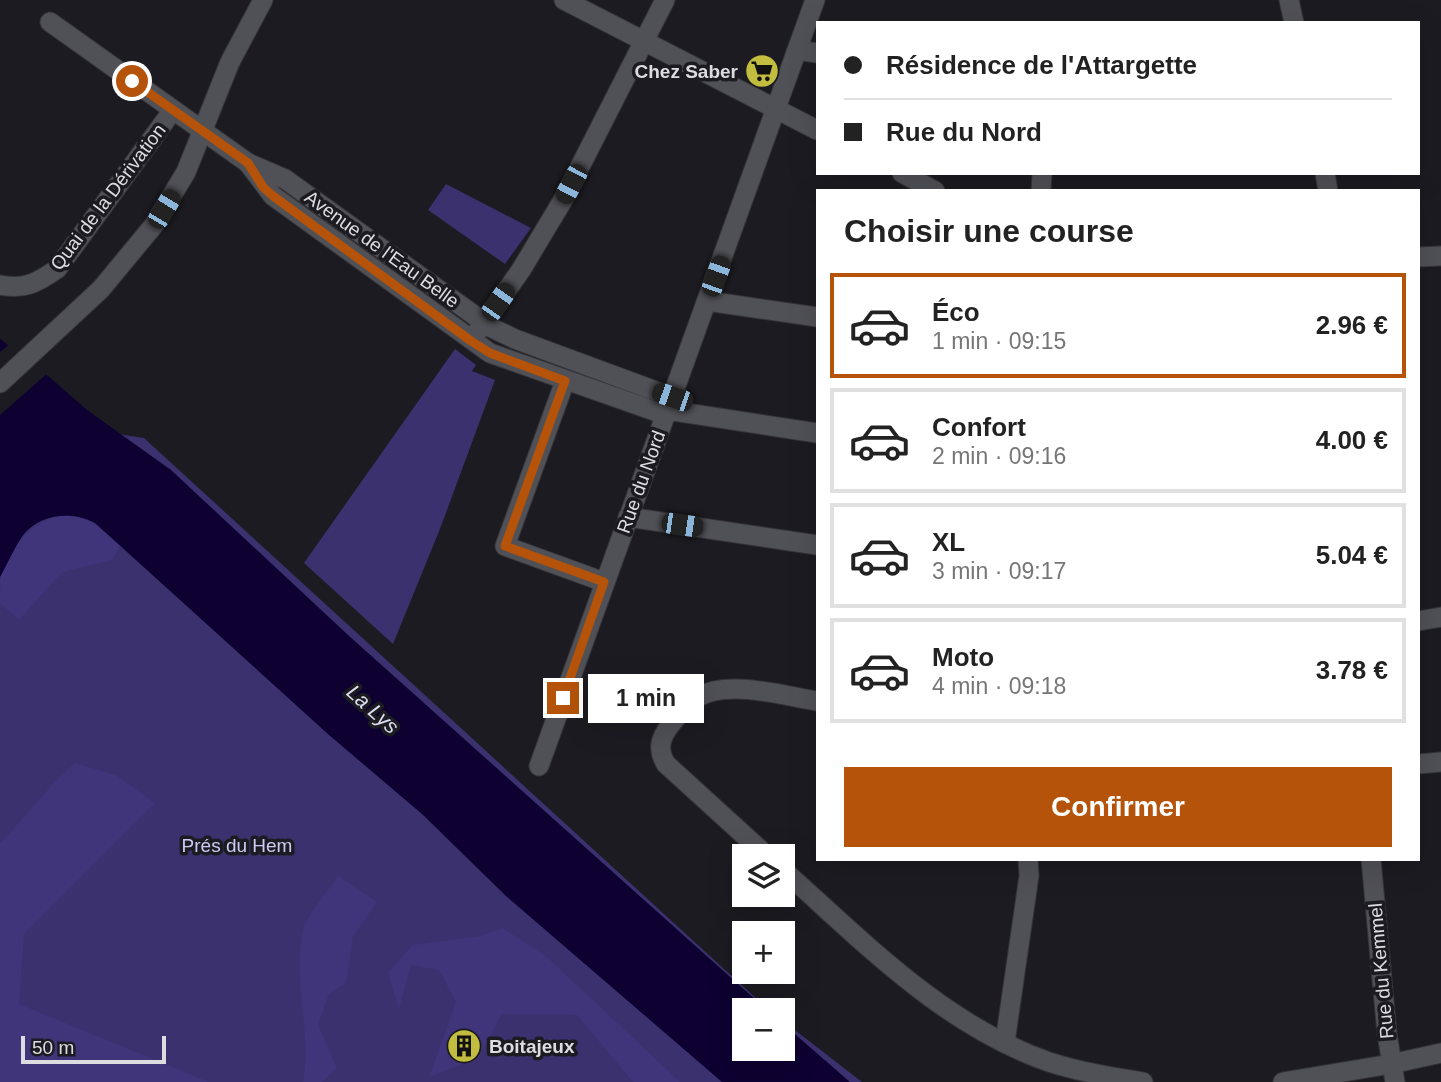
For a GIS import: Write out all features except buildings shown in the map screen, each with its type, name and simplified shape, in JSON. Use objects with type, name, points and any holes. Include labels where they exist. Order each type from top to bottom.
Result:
[{"type":"street","points":[[0,383],[101,289],[143,240],[177,188],[230,62],[263,0]]},
{"type":"street","points":[[564,0],[816,129]]},
{"type":"street","points":[[471,341],[521,270],[563,200],[665,0]]},
{"type":"street","name":"Rue du Nord","points":[[539,766],[815,0]]},
{"type":"street","points":[[1289,0],[1294,21]]},
{"type":"street","name":"Avenue de l'Eau Belle","points":[[50,22],[248,163],[285,179],[484,322],[515,339],[668,407]]},
{"type":"street","points":[[797,50],[816,53]]},
{"type":"street","name":"Quai de la Dérivation","points":[[0,285],[17,288],[37,283],[57,269],[173,110]]},
{"type":"street","name":"Avenue de l'Eau Belle","points":[[248,163],[263,187],[273,196],[490,353],[565,381],[668,407]]},
{"type":"street","points":[[906,175],[931,189]]},
{"type":"street","points":[[1420,257],[1441,256]]},
{"type":"street","points":[[708,302],[816,317]]},
{"type":"street","points":[[565,381],[505,546],[604,582]]},
{"type":"street","points":[[668,407],[816,433]]},
{"type":"street","points":[[628,517],[816,545]]},
{"type":"street","points":[[1420,621],[1441,617]]},
{"type":"street","points":[[754,844],[666,764],[660,749],[661,742],[669,727],[688,704],[718,689],[816,701]]},
{"type":"street","points":[[1420,764],[1441,762]]},
{"type":"street","points":[[1005,1042],[1029,876],[1027,861]]},
{"type":"street","name":"Rue du Kemmel","points":[[1371,861],[1393,1073]]},
{"type":"street","points":[[795,881],[921,992],[1005,1042],[1048,1061],[1082,1071],[1143,1082]]},
{"type":"street","points":[[1283,1082],[1393,1073],[1441,1053]]},
{"type":"street","points":[[1048,1061],[1066,1082]]},
{"type":"green space","points":[[446,184],[531,228],[505,264],[428,210]]},
{"type":"green space","points":[[455,349],[476,365],[472,371],[495,380],[440,529],[393,644],[304,563]]},
{"type":"green space","name":"Prés du Hem","points":[[0,430],[93,430],[144,438],[732,976],[732,984],[741,984],[756,998],[732,998],[732,1061],[795,1061],[795,1030],[862,1082],[0,1082]]},
{"type":"shaded area","points":[[67,515],[90,521],[120,546],[112,560],[62,572],[19,620],[0,603],[1,575],[11,553],[34,527],[55,517]]},
{"type":"shaded area","points":[[75,763],[116,775],[155,803],[24,934],[19,1004],[209,1082],[0,1082],[0,844]]},
{"type":"shaded area","points":[[338,876],[377,902],[353,936],[346,983],[329,994],[318,1025],[337,1068],[322,1082],[303,1082],[305,1045],[300,950],[303,931],[313,911]]},
{"type":"shaded area","points":[[503,928],[547,957],[680,1082],[633,1082],[577,1015],[502,1014],[478,1058],[429,1077],[456,1002],[439,970],[411,965],[399,1009],[388,973],[413,945],[480,936]]},
{"type":"water","name":"La Lys","points":[[0,339],[87,410],[171,470],[348,635],[732,979],[732,984],[738,984],[754,998],[732,998],[732,1061],[795,1061],[795,1034],[850,1082],[722,1082],[507,897],[422,814],[329,735],[95,523],[68,516],[39,522],[24,534],[0,577]]},
{"type":"pier","points":[[11,343],[49,372],[0,415],[0,352]]},
{"type":"place","name":"Chez Saber","points":[[762,71]]},
{"type":"place","name":"Boitajeux","points":[[464,1046]]},
{"type":"route","points":[[132,81],[248,163],[267,192],[471,341],[490,353],[565,381],[505,546],[604,582],[563,698]]}]
